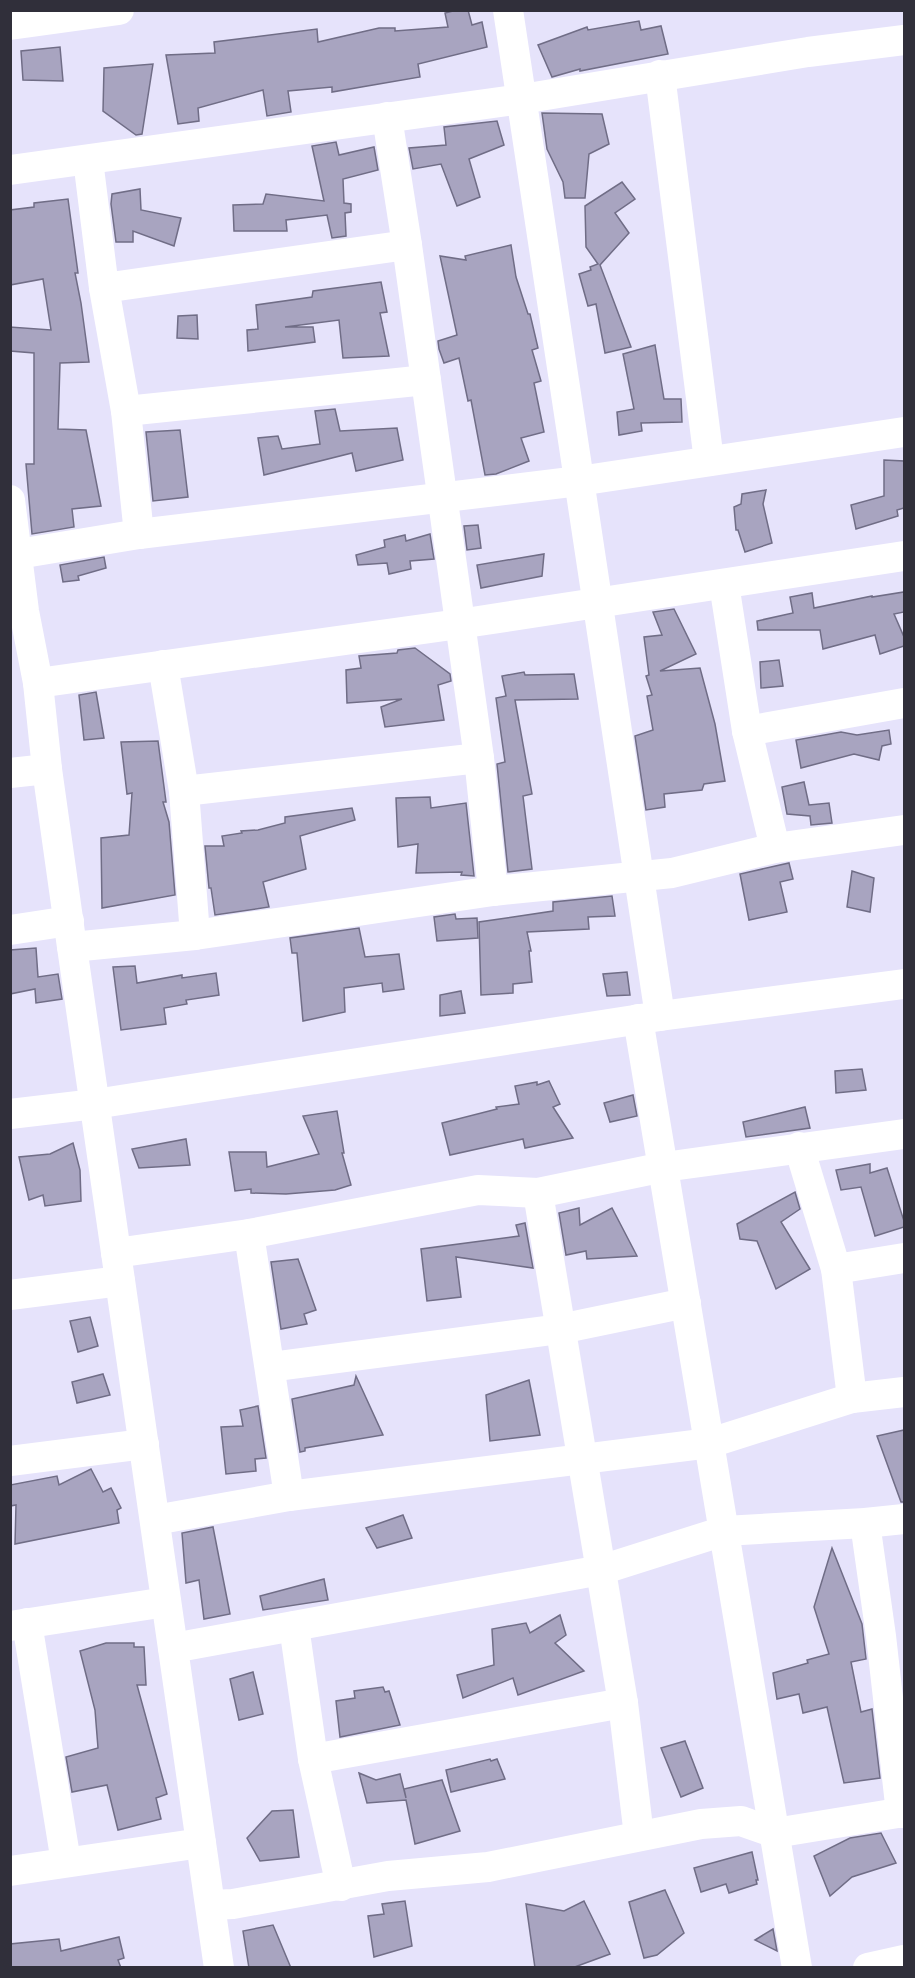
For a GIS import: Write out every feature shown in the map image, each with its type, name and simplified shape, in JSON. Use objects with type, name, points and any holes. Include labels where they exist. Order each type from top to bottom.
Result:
[{"type":"street","points":[[10,25],[119,10]]},
{"type":"street","points":[[508,10],[640,877],[649,1017],[664,1167],[797,1968]]},
{"type":"street","points":[[10,170],[522,99],[808,52],[904,40]]},
{"type":"street","points":[[660,75],[709,461]]},
{"type":"street","points":[[387,117],[479,758],[493,891]]},
{"type":"street","points":[[88,160],[104,288],[126,411],[140,534]]},
{"type":"street","points":[[104,288],[407,245]]},
{"type":"street","points":[[126,411],[426,380]]},
{"type":"street","points":[[18,554],[140,534],[579,481],[904,432]]},
{"type":"street","points":[[10,500],[18,554],[17,612],[38,683],[47,769],[70,934],[219,1968]]},
{"type":"street","points":[[38,683],[459,624],[904,556]]},
{"type":"street","points":[[724,584],[747,731],[775,848]]},
{"type":"street","points":[[163,665],[184,791],[195,934]]},
{"type":"street","points":[[747,731],[904,703]]},
{"type":"street","points":[[184,791],[479,758]]},
{"type":"street","points":[[10,773],[47,769]]},
{"type":"street","points":[[10,930],[70,934],[195,934],[493,891],[672,873],[775,848],[904,830]]},
{"type":"street","points":[[10,1114],[95,1104],[649,1017],[904,984]]},
{"type":"street","points":[[10,1295],[249,1234],[478,1190],[538,1193],[664,1167],[904,1134]]},
{"type":"street","points":[[799,1147],[836,1269],[852,1398]]},
{"type":"street","points":[[538,1193],[623,1703],[639,1836]]},
{"type":"street","points":[[249,1234],[289,1496]]},
{"type":"street","points":[[836,1269],[904,1258]]},
{"type":"street","points":[[270,1367],[560,1329],[686,1303]]},
{"type":"street","points":[[155,1520],[289,1496],[710,1443],[852,1398],[904,1392]]},
{"type":"street","points":[[10,1461],[144,1444]]},
{"type":"street","points":[[173,1648],[601,1570],[724,1531],[904,1519]]},
{"type":"street","points":[[211,1905],[233,1904],[388,1876],[488,1867],[701,1824],[741,1821],[775,1833],[903,1813],[893,1637],[865,1523]]},
{"type":"street","points":[[66,1862],[19,1624],[166,1602]]},
{"type":"street","points":[[294,1626],[313,1758],[341,1886]]},
{"type":"street","points":[[313,1758],[623,1703]]},
{"type":"street","points":[[10,1871],[201,1843]]},
{"type":"street","points":[[868,1968],[904,1960]]},
{"type":"building","points":[[468,10],[472,25],[482,22],[487,47],[418,64],[420,77],[332,92],[332,87],[288,91],[291,112],[267,116],[263,90],[198,108],[199,121],[178,124],[166,55],[215,53],[214,42],[317,29],[318,42],[379,28],[395,28],[395,31],[448,27],[445,13]]},
{"type":"building","points":[[639,21],[641,30],[661,26],[668,54],[580,71],[580,69],[552,77],[538,45],[587,27],[588,30]]},
{"type":"building","points":[[60,47],[63,81],[23,80],[21,51]]},
{"type":"building","points":[[153,64],[142,134],[136,135],[103,111],[104,68]]},
{"type":"building","points":[[542,113],[602,114],[609,144],[589,154],[585,198],[565,198],[563,182],[547,149]]},
{"type":"building","points":[[497,121],[504,145],[469,159],[480,197],[457,206],[441,164],[413,169],[409,148],[446,145],[444,127]]},
{"type":"building","points":[[336,142],[339,155],[374,147],[378,170],[343,179],[344,203],[351,204],[351,212],[345,213],[346,236],[332,238],[327,215],[286,220],[287,231],[234,231],[233,205],[263,204],[266,194],[324,201],[312,146]]},
{"type":"building","points":[[622,182],[635,199],[615,213],[629,233],[600,265],[631,347],[605,353],[596,304],[588,306],[579,274],[591,270],[590,267],[598,264],[586,247],[585,206]]},
{"type":"building","points":[[140,189],[141,210],[181,218],[174,246],[133,231],[133,242],[116,242],[111,204],[112,194]]},
{"type":"building","points":[[68,199],[78,273],[75,273],[89,362],[60,363],[58,429],[86,430],[101,506],[72,509],[74,527],[32,534],[26,464],[34,464],[34,353],[10,351],[10,327],[51,330],[43,279],[10,285],[10,210],[34,207],[34,203]]},
{"type":"building","points":[[511,245],[516,277],[528,314],[530,314],[538,348],[532,350],[541,381],[534,383],[544,432],[521,438],[529,461],[496,474],[485,475],[471,400],[468,401],[459,358],[444,363],[439,349],[438,341],[457,335],[440,256],[466,260],[465,256]]},
{"type":"building","points":[[381,282],[387,312],[380,313],[389,356],[343,358],[339,320],[285,327],[313,327],[315,342],[248,351],[247,330],[258,329],[256,305],[312,297],[313,291]]},
{"type":"building","points":[[197,315],[198,339],[177,338],[178,316]]},
{"type":"building","points":[[655,345],[664,399],[681,399],[682,422],[641,423],[642,431],[619,435],[617,412],[634,409],[623,354]]},
{"type":"building","points":[[335,409],[340,431],[397,428],[403,460],[356,471],[352,453],[264,475],[258,438],[278,436],[282,449],[320,444],[315,411]]},
{"type":"building","points":[[180,430],[188,497],[153,501],[146,432]]},
{"type":"building","points":[[884,460],[904,461],[904,508],[897,510],[898,516],[856,529],[851,505],[884,496]]},
{"type":"building","points":[[766,490],[763,504],[772,543],[745,552],[738,530],[736,530],[734,507],[741,504],[742,494]]},
{"type":"building","points":[[478,525],[481,548],[467,550],[464,526]]},
{"type":"building","points":[[430,534],[434,559],[410,561],[411,569],[389,574],[387,563],[358,565],[356,555],[385,547],[384,540],[405,535],[406,541]]},
{"type":"building","points":[[544,554],[542,576],[481,588],[477,565]]},
{"type":"building","points":[[104,557],[106,568],[78,576],[79,580],[63,582],[60,565]]},
{"type":"building","points":[[904,592],[904,612],[894,614],[904,637],[904,646],[880,654],[875,635],[823,649],[820,630],[758,630],[757,621],[793,613],[790,597],[812,593],[814,608]]},
{"type":"building","points":[[674,609],[696,654],[660,671],[700,668],[715,724],[725,781],[704,784],[702,790],[664,794],[665,807],[646,810],[635,736],[653,730],[647,696],[652,695],[646,676],[649,675],[644,637],[662,635],[653,612]]},
{"type":"building","points":[[415,648],[450,674],[451,681],[438,685],[444,720],[385,727],[381,707],[402,699],[347,703],[346,670],[361,668],[359,656],[397,653],[398,650]]},
{"type":"building","points":[[779,660],[783,686],[761,688],[760,662]]},
{"type":"building","points":[[524,672],[525,675],[574,674],[578,699],[515,700],[532,794],[523,796],[532,869],[508,872],[497,764],[505,762],[496,698],[506,696],[502,676]]},
{"type":"building","points":[[96,692],[104,738],[84,740],[79,695]]},
{"type":"building","points":[[889,730],[891,744],[882,746],[879,760],[854,754],[801,768],[796,740],[841,732],[857,735]]},
{"type":"building","points":[[158,741],[166,802],[163,802],[169,822],[175,895],[102,908],[101,838],[129,835],[132,793],[127,794],[121,742]]},
{"type":"building","points":[[804,782],[809,805],[829,803],[832,823],[811,825],[810,816],[787,814],[782,787]]},
{"type":"building","points":[[430,797],[431,808],[466,803],[474,876],[461,875],[462,872],[416,873],[418,844],[398,847],[396,798]]},
{"type":"building","points":[[352,808],[355,820],[300,836],[306,869],[263,882],[269,907],[215,915],[211,888],[209,888],[205,846],[224,846],[222,836],[285,823],[285,817]]},
{"type":"building","points":[[789,863],[793,879],[780,882],[787,912],[749,920],[740,874]]},
{"type":"building","points":[[852,871],[874,878],[870,912],[847,907]]},
{"type":"building","points":[[612,896],[615,916],[588,917],[589,929],[527,932],[531,951],[529,951],[532,982],[513,984],[513,993],[481,995],[479,922],[553,911],[553,902]]},
{"type":"building","points":[[455,914],[456,919],[477,918],[478,938],[437,941],[434,917]]},
{"type":"building","points":[[359,928],[365,957],[399,954],[404,989],[383,992],[382,983],[344,988],[345,1012],[303,1021],[297,953],[292,953],[290,938]]},
{"type":"building","points":[[36,948],[38,977],[58,974],[62,999],[36,1003],[35,989],[10,994],[10,950]]},
{"type":"building","points":[[135,966],[137,983],[182,975],[182,978],[216,973],[219,995],[186,1000],[187,1004],[164,1008],[166,1024],[121,1030],[113,967]]},
{"type":"building","points":[[627,972],[630,995],[607,996],[603,974]]},
{"type":"building","points":[[461,991],[465,1013],[440,1016],[440,995]]},
{"type":"building","points":[[862,1069],[866,1090],[836,1093],[835,1071]]},
{"type":"building","points":[[549,1081],[560,1104],[553,1107],[573,1138],[525,1148],[523,1139],[450,1155],[442,1123],[497,1109],[496,1107],[519,1104],[515,1086],[537,1082],[537,1085]]},
{"type":"building","points":[[633,1095],[637,1116],[610,1122],[604,1103]]},
{"type":"building","points":[[805,1107],[810,1128],[746,1137],[743,1122]]},
{"type":"building","points":[[337,1111],[344,1153],[342,1153],[351,1185],[335,1190],[286,1194],[251,1193],[251,1189],[235,1191],[229,1152],[266,1152],[267,1167],[319,1154],[303,1116]]},
{"type":"building","points":[[186,1139],[190,1165],[139,1168],[132,1149]]},
{"type":"building","points":[[73,1143],[80,1170],[81,1201],[45,1206],[43,1195],[29,1200],[19,1157],[50,1154]]},
{"type":"building","points":[[870,1164],[870,1173],[887,1168],[904,1221],[904,1227],[875,1236],[861,1187],[841,1190],[836,1170]]},
{"type":"building","points":[[795,1192],[800,1209],[781,1222],[810,1269],[776,1289],[757,1241],[740,1239],[737,1224]]},
{"type":"building","points":[[579,1208],[580,1225],[612,1208],[637,1256],[587,1259],[586,1251],[566,1255],[559,1213]]},
{"type":"building","points":[[525,1223],[533,1268],[456,1257],[461,1297],[427,1301],[421,1249],[519,1236],[516,1225]]},
{"type":"building","points":[[298,1259],[316,1310],[304,1314],[307,1324],[281,1329],[271,1262]]},
{"type":"building","points":[[90,1317],[98,1346],[78,1352],[70,1321]]},
{"type":"building","points":[[103,1374],[110,1395],[77,1403],[72,1382]]},
{"type":"building","points":[[356,1376],[383,1435],[305,1448],[305,1451],[300,1452],[292,1399],[354,1385]]},
{"type":"building","points":[[529,1380],[540,1435],[490,1441],[486,1395]]},
{"type":"building","points":[[258,1406],[266,1458],[255,1459],[256,1471],[226,1474],[221,1427],[243,1426],[240,1410]]},
{"type":"building","points":[[904,1430],[904,1502],[901,1502],[877,1436]]},
{"type":"building","points":[[91,1469],[103,1492],[111,1488],[121,1508],[117,1510],[119,1523],[15,1544],[16,1505],[10,1506],[10,1485],[57,1476],[59,1485]]},
{"type":"building","points":[[403,1515],[412,1538],[377,1548],[366,1528]]},
{"type":"building","points":[[213,1527],[230,1614],[204,1619],[199,1580],[186,1583],[182,1533]]},
{"type":"building","points":[[832,1548],[862,1624],[866,1659],[851,1662],[861,1712],[872,1709],[880,1778],[844,1783],[827,1707],[803,1713],[799,1694],[777,1699],[773,1673],[829,1654],[814,1607]]},
{"type":"building","points":[[324,1579],[328,1600],[263,1610],[260,1596]]},
{"type":"building","points":[[560,1615],[566,1635],[555,1643],[584,1671],[518,1695],[513,1678],[463,1698],[457,1675],[494,1665],[492,1629],[526,1623],[530,1633]]},
{"type":"building","points":[[106,1643],[134,1643],[134,1647],[144,1647],[146,1685],[137,1685],[167,1794],[156,1798],[161,1819],[118,1830],[107,1785],[72,1792],[66,1757],[98,1748],[95,1710],[80,1651]]},
{"type":"building","points":[[253,1672],[263,1714],[239,1720],[230,1679]]},
{"type":"building","points":[[383,1687],[385,1692],[389,1691],[400,1725],[340,1737],[336,1701],[355,1698],[354,1691]]},
{"type":"building","points":[[685,1741],[703,1788],[681,1797],[661,1748]]},
{"type":"building","points":[[490,1759],[491,1761],[497,1759],[505,1779],[451,1792],[446,1770]]},
{"type":"building","points":[[359,1773],[376,1780],[400,1774],[406,1798],[404,1789],[442,1780],[460,1831],[415,1844],[406,1800],[367,1803]]},
{"type":"building","points":[[293,1810],[299,1857],[260,1861],[247,1838],[272,1811]]},
{"type":"building","points":[[881,1833],[896,1863],[852,1877],[830,1896],[814,1856],[850,1838]]},
{"type":"building","points":[[752,1852],[757,1884],[729,1893],[726,1884],[701,1892],[694,1868]]},
{"type":"building","points":[[665,1890],[684,1933],[657,1955],[644,1958],[629,1902]]},
{"type":"building","points":[[405,1901],[412,1946],[374,1957],[368,1916],[384,1914],[382,1904]]},
{"type":"building","points":[[584,1901],[610,1954],[572,1968],[535,1968],[526,1904],[564,1911]]},
{"type":"building","points":[[273,1925],[291,1968],[249,1968],[243,1931]]},
{"type":"building","points":[[773,1929],[777,1951],[755,1940]]},
{"type":"building","points":[[119,1937],[124,1958],[118,1960],[121,1968],[10,1968],[10,1944],[59,1939],[61,1951]]}]
